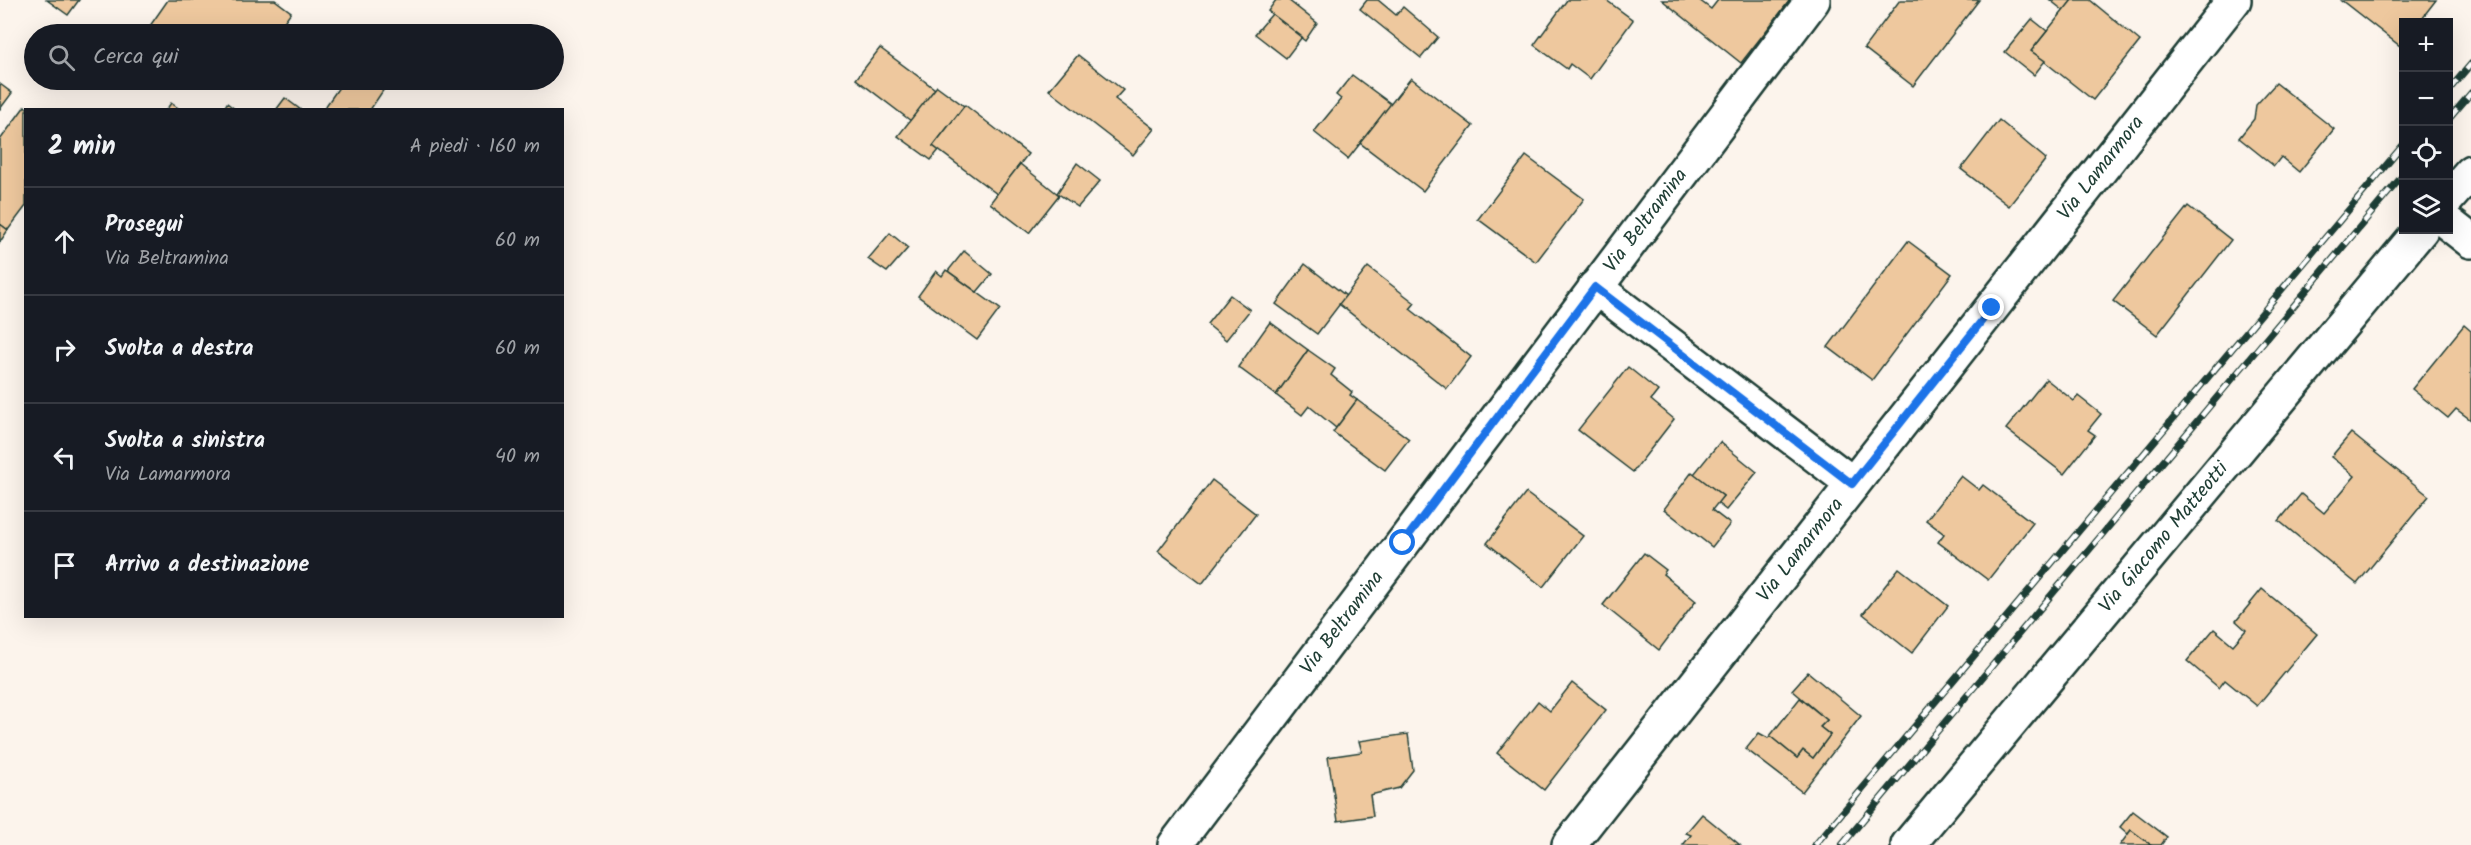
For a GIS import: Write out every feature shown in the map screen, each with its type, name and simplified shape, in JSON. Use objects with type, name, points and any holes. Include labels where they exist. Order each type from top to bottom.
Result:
[{"type":"street","name":"Via Beltramina","points":[[1175,845],[1813,0]]},
{"type":"street","name":"Via Lamarmora","points":[[1569,845],[2234,0]]},
{"type":"street","points":[[2453,192],[2471,172]]},
{"type":"street","points":[[2453,227],[2471,241]]},
{"type":"street","name":"Via Giacomo Matteotti","points":[[1908,845],[2418,234]]},
{"type":"street","points":[[1595,287],[1852,484]]},
{"type":"building","points":[[47,0],[79,0],[68,15]]},
{"type":"building","points":[[168,0],[275,0],[291,12],[282,24],[151,24]]},
{"type":"building","points":[[1276,0],[1288,0],[1317,23],[1305,41],[1268,11]]},
{"type":"building","points":[[1367,0],[1378,0],[1396,15],[1403,7],[1438,37],[1421,58],[1360,9]]},
{"type":"building","points":[[1567,0],[1606,0],[1633,20],[1590,79],[1570,64],[1567,69],[1534,45]]},
{"type":"building","points":[[1662,0],[1699,0],[1711,9],[1718,0],[1790,0],[1741,63]]},
{"type":"building","points":[[1900,0],[1979,0],[1913,86],[1864,48]]},
{"type":"building","points":[[2050,0],[2072,0],[2064,11]]},
{"type":"building","points":[[2072,0],[2090,0],[2140,41],[2093,100],[2031,51]]},
{"type":"building","points":[[2341,0],[2436,0],[2422,18],[2399,18],[2399,45]]},
{"type":"building","points":[[1272,14],[1302,37],[1286,58],[1255,34]]},
{"type":"building","points":[[2032,19],[2047,31],[2031,51],[2045,61],[2034,75],[2005,52]]},
{"type":"building","points":[[880,48],[935,89],[911,121],[856,79]]},
{"type":"building","points":[[1078,55],[1123,90],[1115,99],[1154,129],[1133,155],[1049,90]]},
{"type":"building","points":[[1352,75],[1391,104],[1348,159],[1314,132],[1341,99],[1336,95]]},
{"type":"building","points":[[1411,78],[1473,126],[1423,191],[1360,143]]},
{"type":"building","points":[[2276,83],[2334,129],[2299,172],[2281,157],[2274,166],[2239,138],[2254,119],[2256,105]]},
{"type":"building","points":[[0,84],[12,93],[0,109]]},
{"type":"building","points":[[937,86],[964,106],[933,146],[939,150],[931,160],[898,136]]},
{"type":"building","points":[[337,90],[383,90],[371,108],[324,108]]},
{"type":"building","points":[[285,98],[298,108],[278,108]]},
{"type":"building","points":[[171,103],[178,108],[167,108]]},
{"type":"building","points":[[227,103],[233,108],[224,108]]},
{"type":"building","points":[[965,105],[1028,154],[997,194],[933,146]]},
{"type":"building","points":[[25,106],[27,108],[24,108],[24,209],[8,230],[0,224],[0,140]]},
{"type":"building","points":[[1999,120],[2046,159],[2009,206],[1961,169]]},
{"type":"building","points":[[1526,156],[1584,199],[1536,262],[1478,219]]},
{"type":"building","points":[[1077,163],[1100,181],[1078,207],[1057,193]]},
{"type":"building","points":[[1020,164],[1059,195],[1029,233],[990,203]]},
{"type":"building","points":[[2188,206],[2231,240],[2157,335],[2113,301]]},
{"type":"building","points":[[0,224],[8,230],[0,242]]},
{"type":"building","points":[[890,233],[908,248],[887,272],[868,259]]},
{"type":"building","points":[[1908,241],[1952,274],[1872,380],[1828,347]]},
{"type":"building","points":[[964,251],[992,274],[977,292],[948,271]]},
{"type":"building","points":[[1305,264],[1346,296],[1317,334],[1276,304]]},
{"type":"building","points":[[1368,267],[1415,303],[1410,309],[1471,357],[1447,389],[1339,304]]},
{"type":"building","points":[[946,270],[1000,309],[977,340],[918,296],[936,271],[942,276]]},
{"type":"building","points":[[1230,295],[1250,310],[1226,340],[1207,324]]},
{"type":"building","points":[[1270,322],[1308,350],[1276,395],[1238,367]]},
{"type":"building","points":[[2464,325],[2471,331],[2471,420],[2456,409],[2448,418],[2412,389]]},
{"type":"building","points":[[1308,350],[1335,369],[1331,375],[1352,392],[1350,395],[1357,400],[1336,428],[1309,406],[1302,415],[1276,395]]},
{"type":"building","points":[[1628,367],[1658,391],[1651,400],[1674,419],[1633,472],[1578,430]]},
{"type":"building","points":[[2046,379],[2074,401],[2078,396],[2101,414],[2088,430],[2095,435],[2064,474],[2006,429]]},
{"type":"building","points":[[1357,400],[1409,439],[1385,470],[1333,432]]},
{"type":"building","points":[[2351,433],[2429,496],[2357,584],[2279,521],[2301,494],[2324,513],[2355,476],[2331,457]]},
{"type":"building","points":[[1720,442],[1757,472],[1726,510],[1717,503],[1723,496],[1694,474]]},
{"type":"building","points":[[1692,472],[1723,496],[1712,510],[1730,524],[1712,547],[1664,509]]},
{"type":"building","points":[[1961,476],[1979,490],[1983,485],[2033,523],[1988,580],[1938,542],[1944,534],[1926,520]]},
{"type":"building","points":[[1212,480],[1256,514],[1202,584],[1158,551]]},
{"type":"building","points":[[1526,493],[1583,536],[1543,587],[1487,543]]},
{"type":"building","points":[[1644,553],[1666,570],[1663,574],[1696,601],[1659,650],[1603,605]]},
{"type":"building","points":[[1899,568],[1948,606],[1912,653],[1863,614]]},
{"type":"building","points":[[2262,589],[2317,634],[2257,706],[2225,680],[2219,688],[2187,661],[2214,629],[2233,645],[2246,630],[2236,621]]},
{"type":"building","points":[[1808,672],[1861,716],[1802,792],[1746,749],[1759,733],[1768,738],[1770,736],[1797,758],[1803,750],[1813,758],[1830,735],[1820,727],[1827,720],[1792,690]]},
{"type":"building","points":[[1572,683],[1606,710],[1544,790],[1497,753],[1538,701],[1550,711]]},
{"type":"building","points":[[1800,698],[1827,720],[1820,727],[1830,735],[1813,758],[1803,750],[1797,758],[1770,736]]},
{"type":"building","points":[[1408,734],[1413,770],[1399,788],[1370,795],[1373,816],[1338,821],[1328,757],[1362,752],[1359,741]]},
{"type":"building","points":[[2133,811],[2167,837],[2161,845],[2151,845],[2131,830],[2128,834],[2120,827]]},
{"type":"building","points":[[1702,814],[1740,845],[1683,845],[1691,835],[1686,833]]},
{"type":"building","points":[[2131,830],[2151,845],[2120,845]]},
{"type":"railway","points":[[2453,85],[2471,64]]},
{"type":"railway","points":[[2453,114],[2471,93]]},
{"type":"railway","points":[[1815,845],[2399,150]]},
{"type":"railway","points":[[1842,845],[2399,180]]},
{"type":"route","points":[[1403,543],[1595,287],[1852,484],[1992,308]]}]
